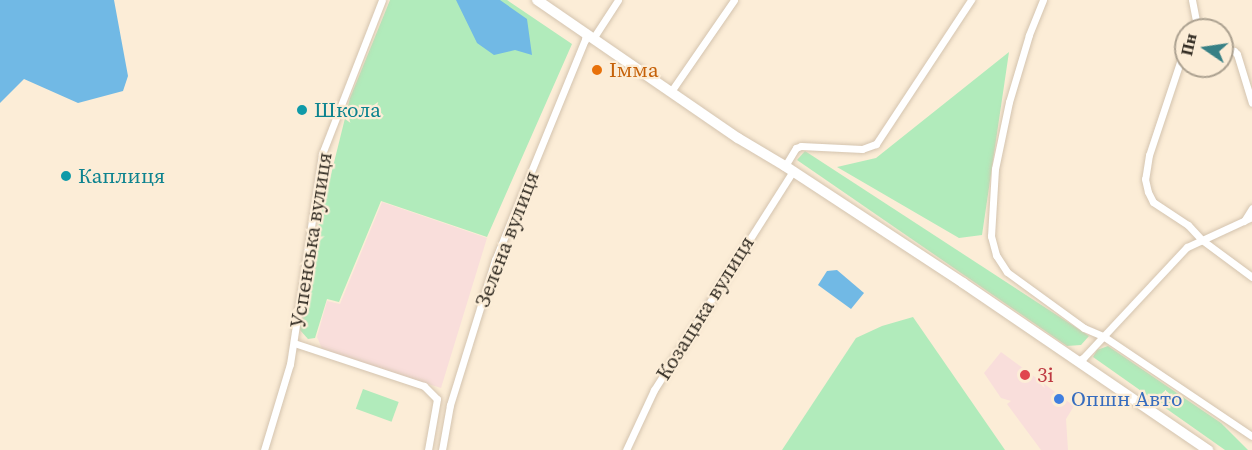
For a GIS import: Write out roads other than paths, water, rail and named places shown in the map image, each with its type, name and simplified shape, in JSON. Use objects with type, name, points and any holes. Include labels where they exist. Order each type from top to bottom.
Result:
[{"type":"main road","points":[[537,0],[672,90],[738,138],[789,168],[1208,450]]},
{"type":"street","name":"Успенська вулиця","points":[[264,450],[294,343],[322,154],[382,0]]},
{"type":"street","name":"Зелена вулиця","points":[[442,450],[450,405],[495,260],[581,51],[590,35],[618,0]]},
{"type":"street","points":[[672,90],[734,0]]},
{"type":"street","name":"Козацька вулиця","points":[[626,450],[654,390],[789,168],[796,148],[801,146],[862,149],[876,144],[971,0]]},
{"type":"street","points":[[1044,0],[1029,35],[1009,102],[995,169],[991,236],[996,255],[1007,272],[1084,328],[1103,336],[1252,436]]},
{"type":"street","points":[[1192,0],[1195,18]]},
{"type":"street","points":[[1234,52],[1237,54],[1252,103]]},
{"type":"street","points":[[1175,78],[1149,155],[1145,179],[1153,202],[1188,225],[1202,240],[1252,277]]},
{"type":"street","points":[[1244,221],[1252,208]]},
{"type":"street","points":[[1077,361],[1083,358],[1187,248],[1252,217]]},
{"type":"street","points":[[294,343],[424,386],[438,399],[450,405]]},
{"type":"street","points":[[428,450],[438,399]]},
{"type":"water","points":[[0,0],[114,0],[128,76],[123,91],[78,103],[24,79],[0,103]]},
{"type":"water","points":[[456,0],[500,0],[527,19],[532,55],[515,50],[494,55],[477,43]]},
{"type":"water","points":[[837,270],[864,293],[851,309],[818,285],[827,271]]},
{"type":"place","name":"Імма","points":[[597,70]]},
{"type":"place","name":"Школа","points":[[302,110]]},
{"type":"place","name":"Каплиця","points":[[66,176]]},
{"type":"place","name":"3і","points":[[1025,375]]},
{"type":"place","name":"Опшн Авто","points":[[1059,399]]}]
